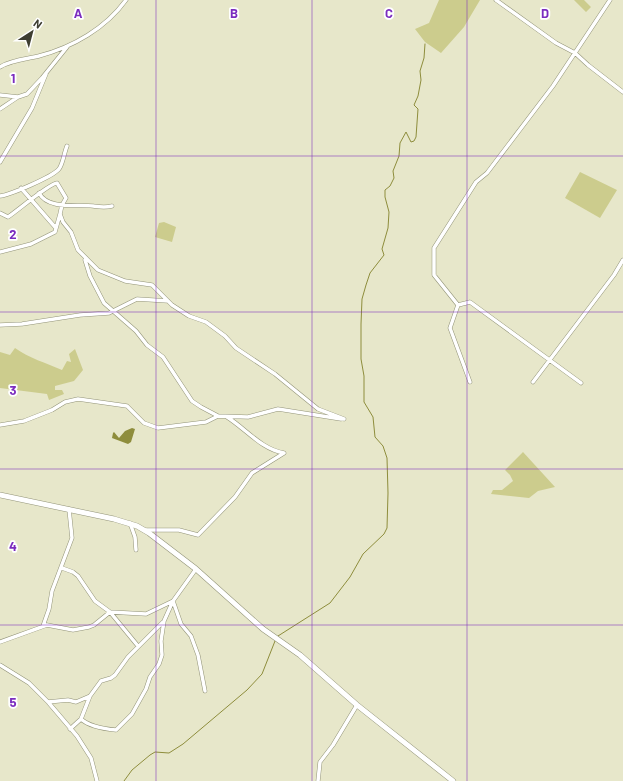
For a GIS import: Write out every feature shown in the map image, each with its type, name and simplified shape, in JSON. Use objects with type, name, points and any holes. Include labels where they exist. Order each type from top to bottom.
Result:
[{"type":"street","points":[[0,66],[67,46],[82,39],[111,18],[126,0]]},
{"type":"street","points":[[496,0],[556,43],[575,53],[623,92]]},
{"type":"street","points":[[458,305],[434,275],[434,248],[476,182],[487,173],[553,86],[610,0]]},
{"type":"street","points":[[25,96],[46,74],[67,46]]},
{"type":"street","points":[[0,162],[26,118],[46,74]]},
{"type":"street","points":[[0,95],[35,98]]},
{"type":"street","points":[[0,109],[18,97]]},
{"type":"street","points":[[0,196],[11,194],[21,188],[52,176],[60,168],[67,146]]},
{"type":"street","points":[[0,213],[8,217],[53,183],[57,184],[66,198],[62,205],[55,227],[55,232],[31,244],[0,252]]},
{"type":"street","points":[[21,188],[55,227]]},
{"type":"street","points":[[39,193],[45,200],[62,205],[93,206],[102,208],[112,206]]},
{"type":"street","points":[[60,214],[78,250],[84,258],[98,270],[117,279],[152,285],[168,301],[184,313],[206,322],[225,336],[236,348],[275,374],[318,409],[344,420],[324,418],[278,409],[248,417],[218,416],[192,401],[163,356],[147,346],[136,330],[121,316],[112,311],[100,295],[90,276],[84,258]]},
{"type":"street","points":[[533,382],[614,275],[623,260]]},
{"type":"street","points":[[0,325],[22,324],[80,315],[96,315],[112,311],[137,299],[168,301]]},
{"type":"street","points":[[458,305],[470,302],[581,383]]},
{"type":"street","points":[[458,305],[450,328],[470,382]]},
{"type":"street","points":[[0,426],[24,421],[52,410],[65,402],[78,399],[127,406],[149,426],[162,428],[206,422],[218,416]]},
{"type":"street","points":[[144,530],[179,530],[198,535],[235,496],[252,473],[284,453],[274,451],[260,443],[227,417]]},
{"type":"street","points":[[0,496],[69,509],[130,523],[144,530],[196,569],[263,629],[300,655],[357,705],[452,781]]},
{"type":"street","points":[[43,626],[49,609],[52,591],[62,568],[72,538],[69,509]]},
{"type":"street","points":[[130,523],[135,537],[136,550]]},
{"type":"street","points":[[62,568],[75,573],[95,601],[110,612],[138,646]]},
{"type":"street","points":[[82,719],[85,723],[116,730],[132,714],[146,689],[150,677],[161,660],[164,621],[173,601],[196,569]]},
{"type":"street","points":[[0,642],[43,626],[50,625],[73,630],[84,628],[94,625],[110,612],[146,614],[173,601]]},
{"type":"street","points":[[173,601],[181,624],[191,636],[198,655],[205,690]]},
{"type":"street","points":[[70,729],[82,719],[90,696],[101,682],[115,675],[138,646],[164,621]]},
{"type":"street","points":[[0,665],[20,676],[48,702],[91,758],[97,781]]},
{"type":"street","points":[[48,702],[68,700],[76,702],[90,696]]},
{"type":"street","points":[[318,781],[320,762],[333,745],[357,705]]},
{"type":"green space","points":[[439,0],[480,0],[464,27],[441,53],[425,42],[415,29],[429,23]]},
{"type":"green space","points":[[574,0],[584,0],[591,7],[586,12]]},
{"type":"green space","points":[[580,172],[617,190],[600,218],[565,198]]},
{"type":"green space","points":[[164,222],[176,227],[172,242],[155,237],[159,223]]},
{"type":"green space","points":[[15,348],[32,358],[62,370],[67,361],[71,362],[69,354],[75,349],[83,370],[74,381],[55,386],[55,390],[62,390],[64,394],[49,400],[47,394],[0,388],[0,352],[10,355]]},
{"type":"green space","points":[[523,452],[555,487],[538,491],[529,498],[491,494],[493,490],[502,490],[513,481],[505,470]]},
{"type":"shaded area","points":[[132,428],[135,429],[131,442],[128,444],[112,438],[114,432],[119,438],[125,431]]},
{"type":"waterway","points":[[278,636],[330,603],[350,577],[363,554],[384,534],[387,528],[387,458],[383,446],[375,437],[373,417],[364,402],[364,376],[361,359],[362,299],[370,273],[384,255],[382,249],[388,228],[389,212],[385,197],[385,190],[390,186],[394,178],[393,171],[399,156],[400,143],[406,132],[411,142],[414,141],[416,137],[418,109],[414,105],[418,96],[421,80],[420,71],[424,58],[425,44]]},
{"type":"waterway","points":[[124,781],[132,770],[150,755],[155,752],[169,753],[183,744],[247,690],[262,674],[275,641]]}]
